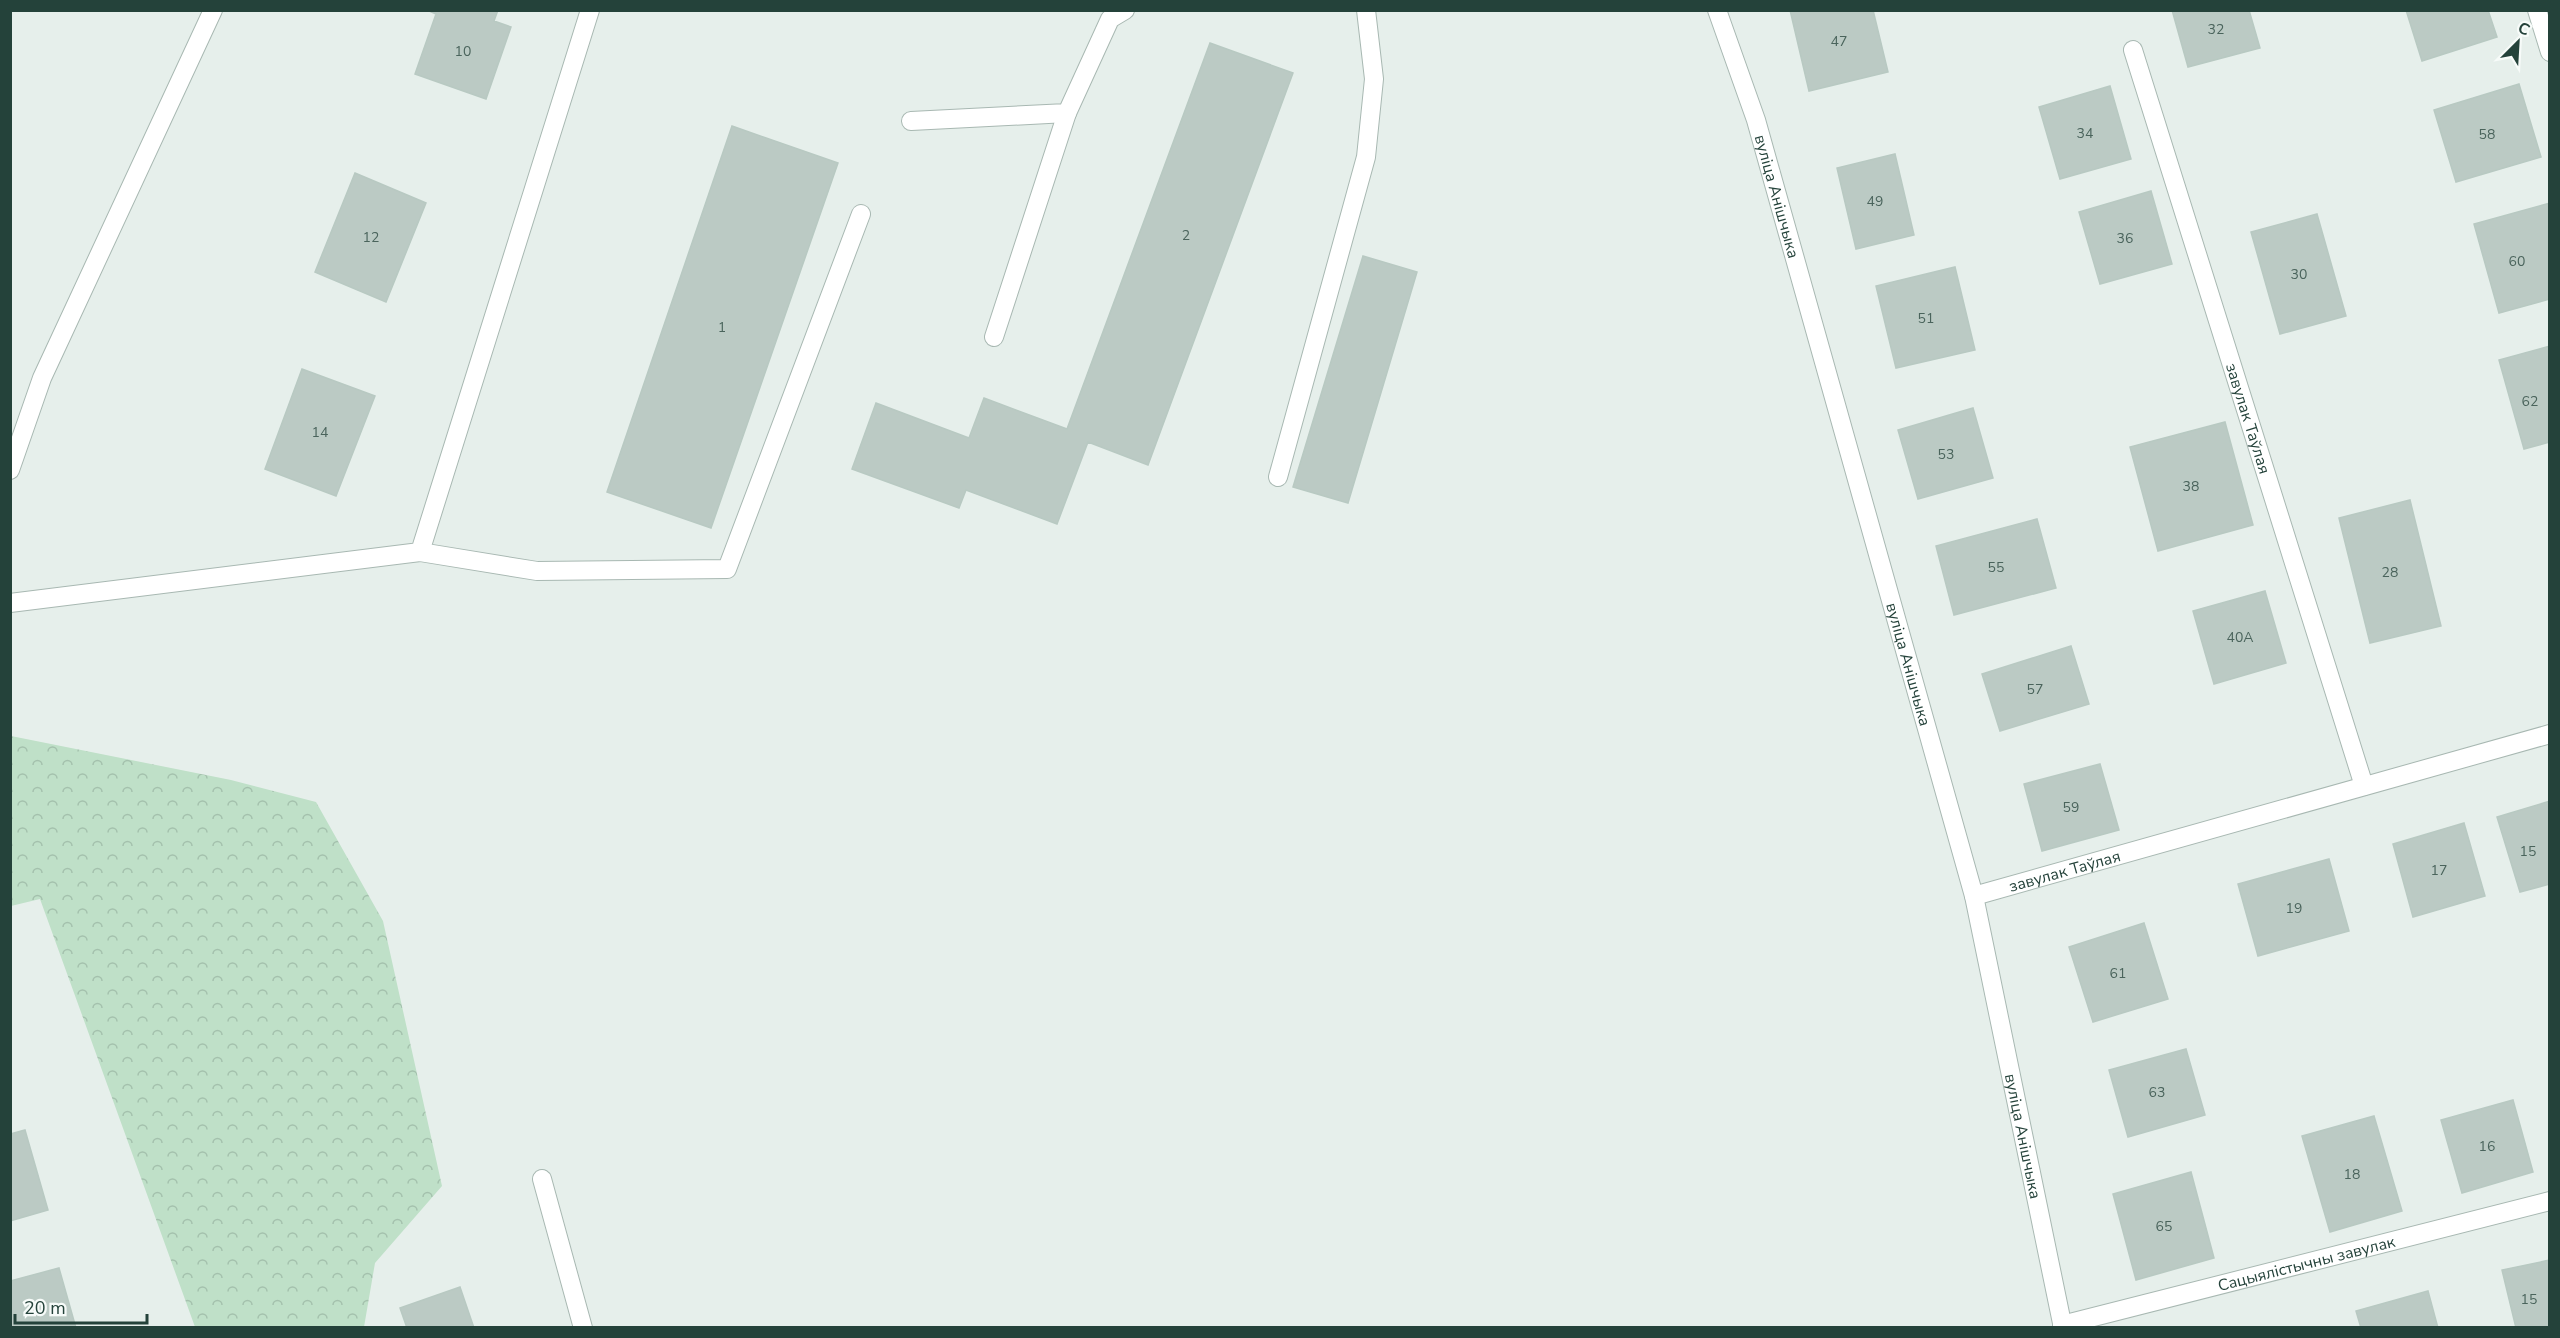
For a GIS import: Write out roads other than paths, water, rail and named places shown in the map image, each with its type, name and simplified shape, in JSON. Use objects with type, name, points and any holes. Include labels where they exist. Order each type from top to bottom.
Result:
[{"type":"street","points":[[10,470],[42,378],[213,10]]},
{"type":"street","points":[[420,552],[590,10]]},
{"type":"street","points":[[994,337],[1067,113],[1110,19],[1125,10]]},
{"type":"street","points":[[1278,477],[1366,157],[1374,79],[1366,10]]},
{"type":"street","name":"вуліца Анішчыка","points":[[1717,10],[1756,120],[1974,896],[2062,1326]]},
{"type":"street","points":[[2537,10],[2550,51]]},
{"type":"street","name":"завулак Таўлая","points":[[2133,50],[2364,786]]},
{"type":"street","points":[[911,121],[1067,113]]},
{"type":"street","points":[[10,603],[420,552],[537,572],[727,570],[861,214]]},
{"type":"street","name":"завулак Таўлая","points":[[1974,896],[2550,734]]},
{"type":"street","points":[[542,1179],[583,1328]]},
{"type":"street","name":"Сацыялістычны завулак","points":[[2062,1326],[2550,1201]]}]
